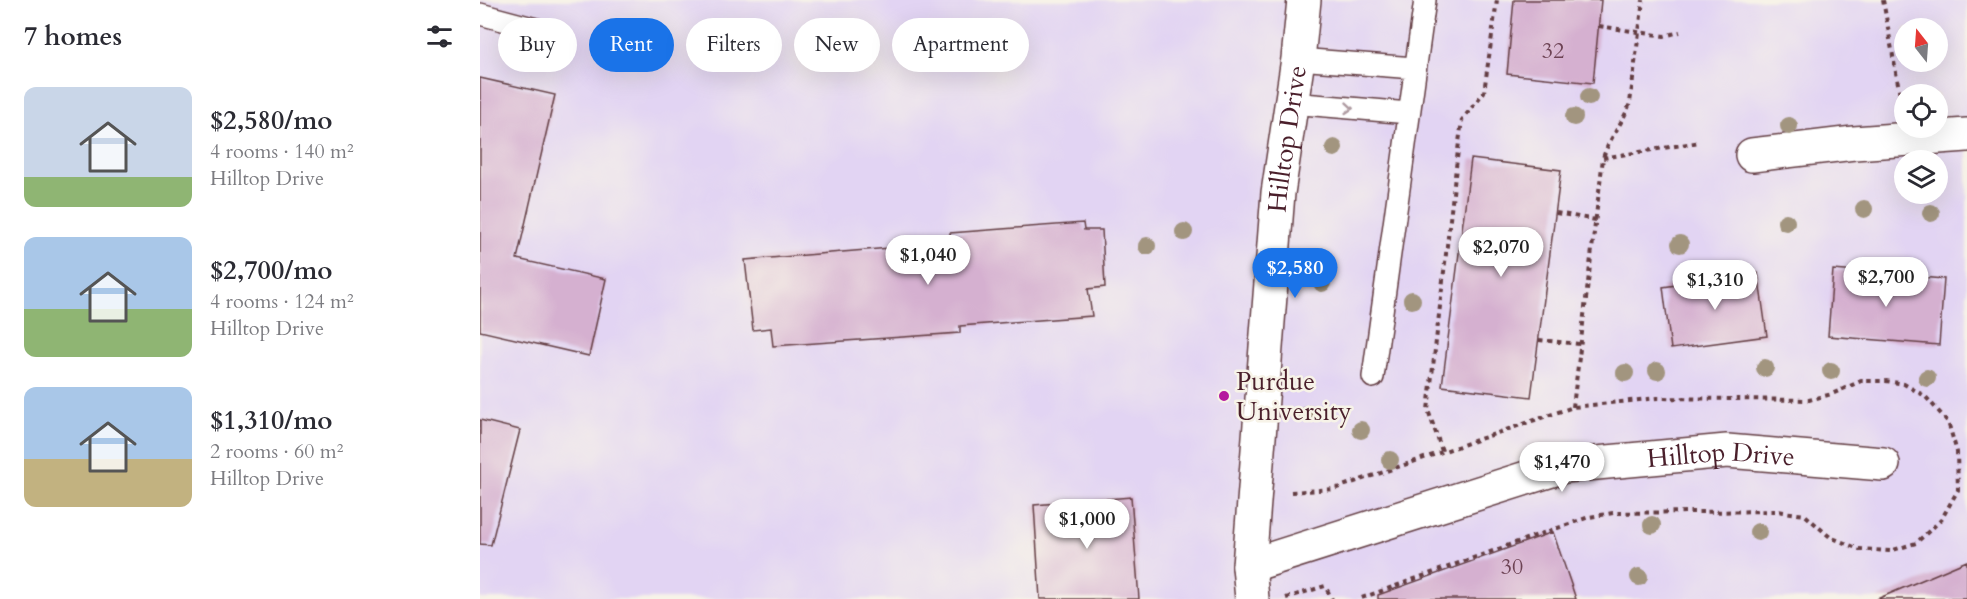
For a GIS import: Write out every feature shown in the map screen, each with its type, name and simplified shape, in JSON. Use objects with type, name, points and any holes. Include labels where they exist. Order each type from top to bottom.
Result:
[{"type":"street","name":"Hilltop Drive","points":[[1252,599],[1249,566],[1278,193],[1298,59],[1304,0]]},
{"type":"street","points":[[1752,155],[1854,142],[1967,135]]},
{"type":"street","name":"Hilltop Drive","points":[[1249,566],[1564,466],[1727,452],[1882,464]]},
{"type":"lane","points":[[1373,377],[1425,0]]},
{"type":"lane","points":[[480,14],[498,19]]},
{"type":"lane","points":[[1298,59],[1414,68]]},
{"type":"lane","points":[[1290,103],[1409,113]]},
{"type":"path","points":[[1442,451],[1428,410],[1458,150],[1462,120],[1484,92],[1497,0]]},
{"type":"path","points":[[1573,407],[1604,159],[1608,140],[1624,118],[1630,103],[1643,0]]},
{"type":"path","points":[[1883,0],[1898,84]]},
{"type":"path","points":[[1599,26],[1664,36],[1680,32]]},
{"type":"path","points":[[1604,159],[1700,142]]},
{"type":"path","points":[[1556,213],[1596,220]]},
{"type":"path","points":[[1539,340],[1580,344]]},
{"type":"path","points":[[1282,599],[1325,586],[1332,599]]},
{"type":"shaded area","name":"Purdue University","points":[[480,0],[1967,0],[1967,599],[480,599]]},
{"type":"building","points":[[1514,0],[1601,0],[1593,83],[1507,74]]},
{"type":"building","points":[[480,78],[555,95],[517,259],[606,279],[589,356],[480,331]]},
{"type":"building","points":[[1471,159],[1561,170],[1531,397],[1442,386]]},
{"type":"building","points":[[1083,223],[1084,230],[1102,230],[1105,287],[1088,289],[1092,316],[960,326],[960,333],[773,346],[771,328],[753,330],[745,260],[950,243],[950,233]]},
{"type":"building","points":[[1833,270],[1944,279],[1939,345],[1828,336]]},
{"type":"building","points":[[1758,273],[1767,336],[1671,349],[1663,287]]},
{"type":"building","points":[[480,420],[520,430],[491,545],[480,544]]},
{"type":"building","points":[[1131,497],[1139,599],[1040,599],[1034,505]]},
{"type":"building","points":[[1553,532],[1576,599],[1378,599],[1378,595]]},
{"type":"building","points":[[1967,561],[1967,599],[1877,599]]},
{"type":"place","name":"Purdue University","points":[[1224,396]]}]
